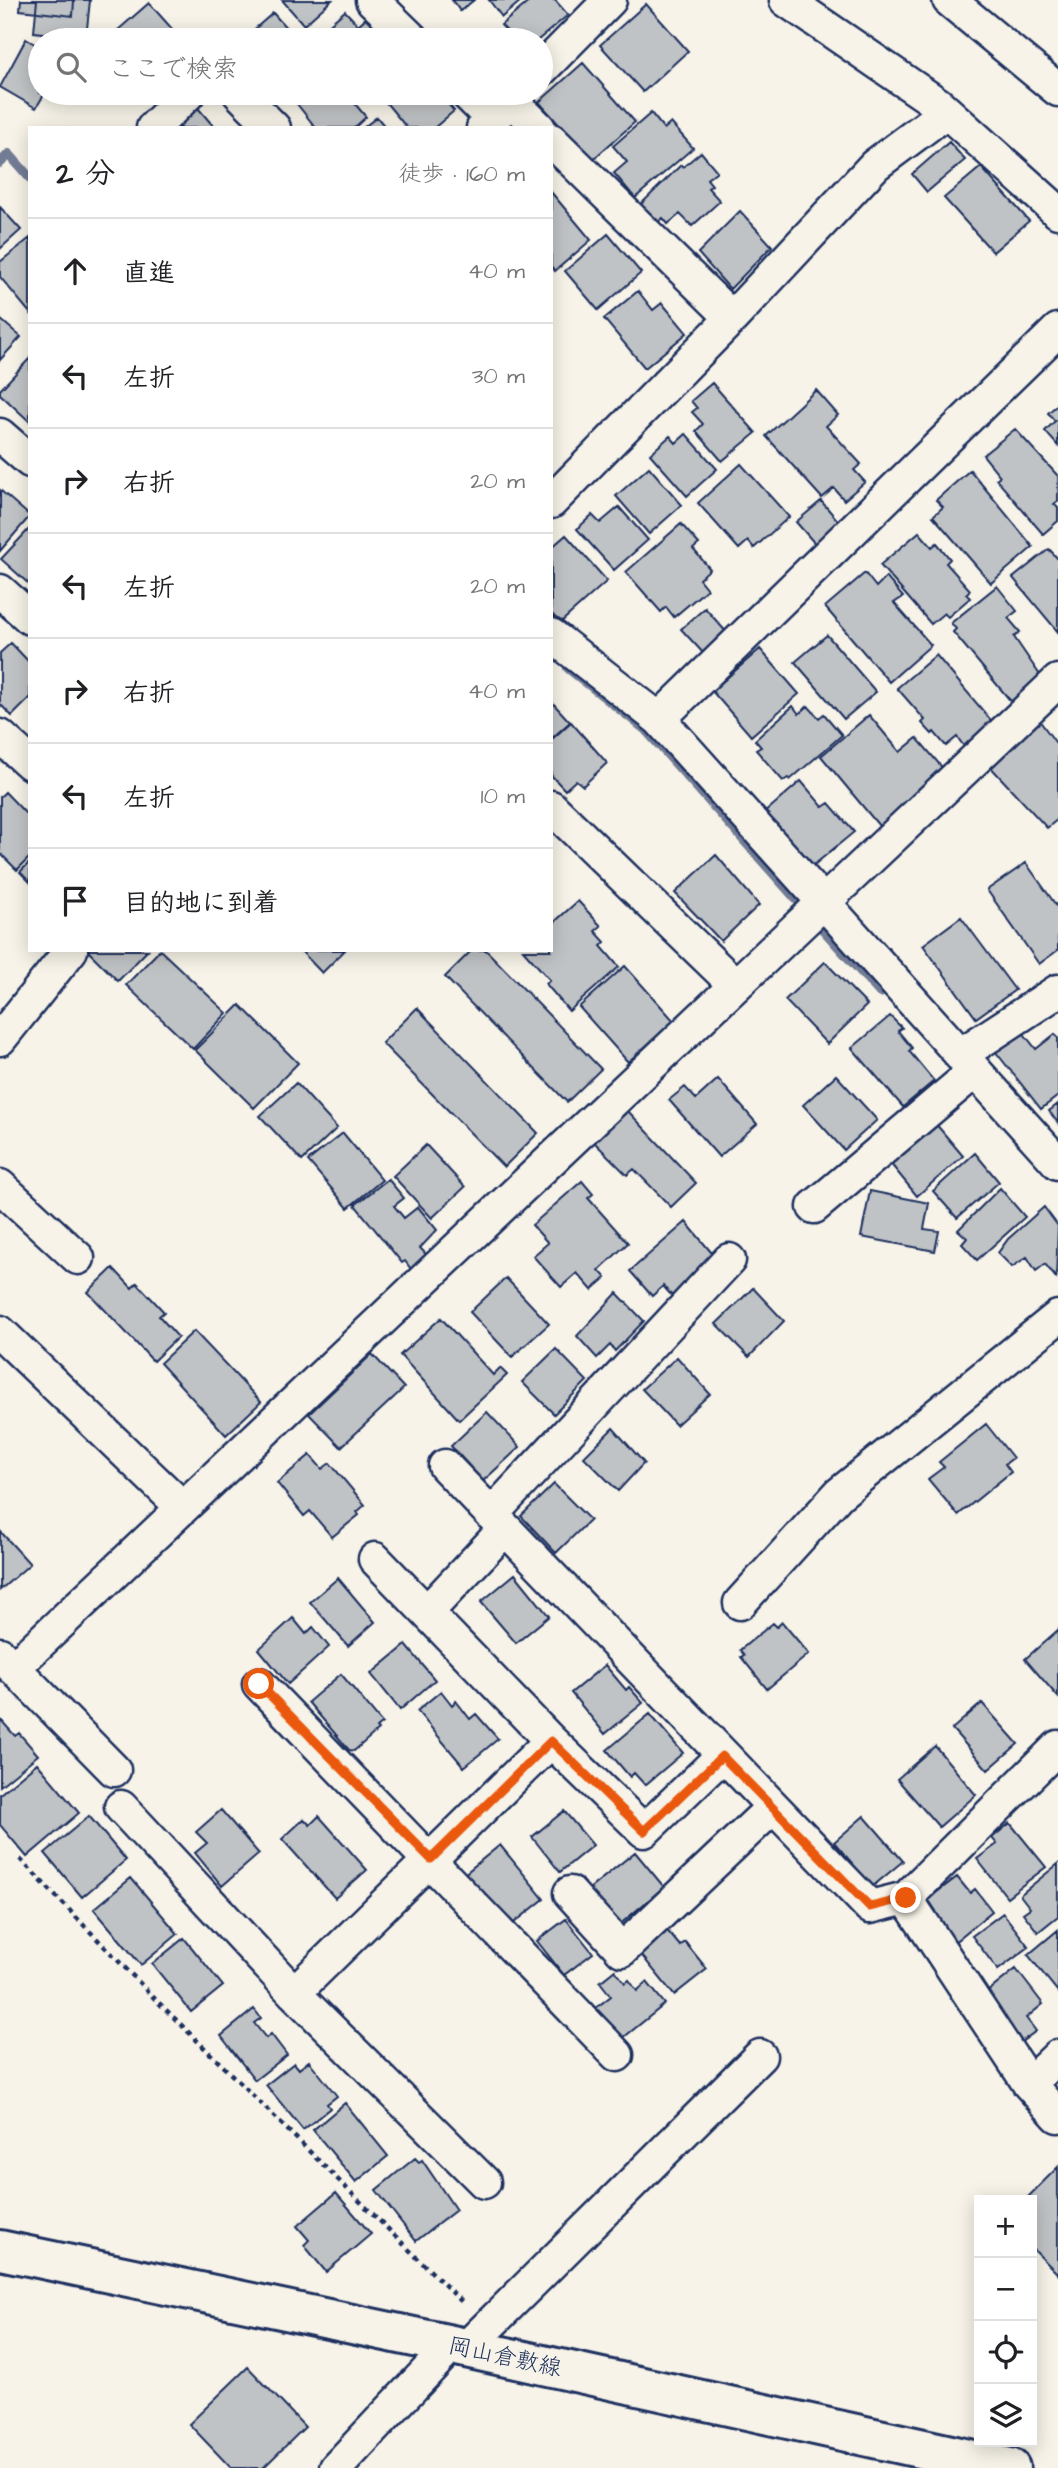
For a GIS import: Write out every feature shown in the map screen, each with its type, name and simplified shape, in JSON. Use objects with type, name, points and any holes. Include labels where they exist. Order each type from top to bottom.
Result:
[{"type":"main road","name":"岡山倉敷線","points":[[0,2250],[468,2340],[1010,2468]]},
{"type":"street","points":[[372,0],[401,28]]},
{"type":"street","points":[[553,58],[610,0]]},
{"type":"street","points":[[786,0],[946,112],[1058,212]]},
{"type":"street","points":[[948,0],[1058,90]]},
{"type":"street","points":[[155,126],[177,105]]},
{"type":"street","points":[[251,105],[272,126]]},
{"type":"street","points":[[501,110],[535,126]]},
{"type":"street","points":[[553,500],[733,318],[876,165],[946,112]]},
{"type":"street","points":[[553,142],[733,318]]},
{"type":"street","points":[[659,719],[1058,330]]},
{"type":"street","points":[[0,435],[28,459]]},
{"type":"street","points":[[0,591],[28,616]]},
{"type":"street","points":[[553,637],[659,719],[1058,1163]]},
{"type":"street","points":[[114,1770],[6,1661],[182,1507],[1058,681]]},
{"type":"street","points":[[0,736],[28,761]]},
{"type":"street","points":[[553,809],[735,985]]},
{"type":"street","points":[[0,1039],[69,952]]},
{"type":"street","points":[[814,1207],[967,1064],[1058,991]]},
{"type":"street","points":[[0,1186],[78,1258]]},
{"type":"street","points":[[427,1612],[499,1521],[729,1260]]},
{"type":"street","points":[[740,1603],[839,1494],[1058,1317]]},
{"type":"street","points":[[0,1332],[182,1507]]},
{"type":"street","points":[[445,1466],[870,1907],[906,1898],[1058,1747]]},
{"type":"street","points":[[374,1559],[551,1741],[644,1831],[722,1756]]},
{"type":"street","points":[[259,1684],[431,1859],[617,2055]]},
{"type":"street","points":[[294,1993],[551,1741]]},
{"type":"street","points":[[121,1807],[294,1993],[484,2182]]},
{"type":"street","points":[[570,1894],[622,1950],[772,1808]]},
{"type":"street","points":[[906,1898],[1029,2084],[1058,2116]]},
{"type":"street","points":[[336,2468],[760,2056]]},
{"type":"street","points":[[1029,2084],[1058,2056]]},
{"type":"path","points":[[20,1859],[158,2003],[468,2340]]},
{"type":"building","points":[[21,0],[74,0],[73,16],[20,10]]},
{"type":"building","points":[[37,0],[90,0],[87,28],[34,28]]},
{"type":"building","points":[[282,0],[332,0],[304,25]]},
{"type":"building","points":[[452,0],[474,0],[460,11]]},
{"type":"building","points":[[489,0],[522,0],[502,17]]},
{"type":"building","points":[[531,0],[555,0],[568,15],[552,28],[504,28],[501,25]]},
{"type":"building","points":[[149,3],[171,28],[120,28]]},
{"type":"building","points":[[646,4],[688,51],[643,92],[600,45]]},
{"type":"building","points":[[345,11],[358,25],[367,17],[377,28],[325,28]]},
{"type":"building","points":[[273,13],[286,28],[256,28]]},
{"type":"building","points":[[26,39],[28,103],[0,87]]},
{"type":"building","points":[[583,63],[635,122],[591,161],[542,105],[553,105],[553,90]]},
{"type":"building","points":[[190,105],[196,105],[213,126],[165,126]]},
{"type":"building","points":[[298,105],[356,105],[366,117],[356,126],[314,126]]},
{"type":"building","points":[[388,105],[449,105],[454,111],[436,126],[405,126]]},
{"type":"building","points":[[651,113],[664,129],[671,123],[693,148],[635,198],[614,173],[627,162],[613,146]]},
{"type":"building","points":[[377,117],[384,126],[366,126]]},
{"type":"building","points":[[949,142],[965,160],[927,192],[912,174]]},
{"type":"building","points":[[701,152],[717,171],[707,179],[712,185],[708,188],[720,201],[692,226],[680,214],[668,224],[663,218],[656,224],[640,205],[681,165],[683,167]]},
{"type":"building","points":[[981,167],[1029,221],[993,252],[944,198]]},
{"type":"building","points":[[553,194],[591,240],[555,271],[553,268]]},
{"type":"building","points":[[0,207],[21,230],[0,249]]},
{"type":"building","points":[[740,211],[772,246],[730,289],[698,253]]},
{"type":"building","points":[[608,234],[641,273],[598,310],[565,271]]},
{"type":"building","points":[[28,240],[28,311],[0,277],[0,262]]},
{"type":"building","points":[[638,291],[653,310],[662,303],[687,333],[645,368],[604,319]]},
{"type":"building","points":[[0,319],[21,337],[0,360]]},
{"type":"building","points":[[28,360],[28,420],[0,394],[0,390]]},
{"type":"building","points":[[712,383],[756,433],[722,461],[696,431],[703,424],[692,412],[697,408],[691,401]]},
{"type":"building","points":[[816,390],[838,415],[826,426],[861,464],[854,470],[865,482],[844,500],[834,488],[822,498],[766,436]]},
{"type":"building","points":[[1058,404],[1058,446],[1045,431],[1055,421],[1048,413]]},
{"type":"building","points":[[1015,429],[1058,476],[1058,501],[1054,504],[1058,508],[1058,521],[1043,534],[996,479],[1000,476],[983,455]]},
{"type":"building","points":[[686,434],[717,469],[687,496],[650,454],[670,436],[676,443]]},
{"type":"building","points":[[741,464],[789,517],[754,548],[748,541],[739,549],[698,503]]},
{"type":"building","points":[[649,467],[682,505],[649,534],[616,496]]},
{"type":"building","points":[[970,470],[1033,547],[991,583],[933,516],[943,507],[936,500]]},
{"type":"building","points":[[0,490],[28,514],[28,518],[0,551]]},
{"type":"building","points":[[821,501],[841,524],[817,546],[796,522]]},
{"type":"building","points":[[619,507],[648,540],[614,570],[577,529],[592,515],[600,523]]},
{"type":"building","points":[[681,524],[699,544],[693,549],[710,569],[699,579],[707,589],[674,617],[666,607],[661,612],[626,572]]},
{"type":"building","points":[[28,530],[28,583],[1,559]]},
{"type":"building","points":[[919,532],[932,547],[937,543],[950,559],[946,563],[970,590],[966,594],[970,598],[948,617],[944,613],[931,624],[880,565]]},
{"type":"building","points":[[566,535],[607,581],[560,623],[553,615],[553,546]]},
{"type":"building","points":[[1049,549],[1058,559],[1058,632],[1013,578]]},
{"type":"building","points":[[865,573],[876,587],[886,577],[903,597],[894,603],[931,645],[889,682],[825,607]]},
{"type":"building","points":[[997,586],[1017,611],[1008,618],[1020,632],[1014,637],[1044,681],[1014,705],[953,632],[956,629],[951,623]]},
{"type":"building","points":[[705,608],[728,634],[705,655],[681,629]]},
{"type":"building","points":[[827,635],[876,692],[844,719],[795,662]]},
{"type":"building","points":[[11,643],[28,661],[28,700],[12,716],[0,704],[0,653]]},
{"type":"building","points":[[760,649],[799,694],[751,736],[712,691]]},
{"type":"building","points":[[936,655],[995,725],[966,749],[957,737],[946,746],[934,732],[932,734],[922,723],[925,720],[897,688]]},
{"type":"building","points":[[553,703],[570,722],[553,737]]},
{"type":"building","points":[[793,706],[799,714],[808,706],[819,718],[824,714],[842,735],[790,780],[788,778],[783,781],[756,750],[761,747],[755,740]]},
{"type":"building","points":[[869,715],[900,752],[917,738],[946,772],[880,827],[821,756]]},
{"type":"building","points":[[1039,720],[1058,746],[1058,819],[1047,828],[987,763]]},
{"type":"building","points":[[571,722],[607,763],[583,786],[576,780],[565,790],[553,777],[553,738]]},
{"type":"building","points":[[801,781],[823,807],[829,803],[854,832],[803,874],[756,820]]},
{"type":"building","points":[[5,792],[28,816],[28,859],[17,870],[0,853],[0,797]]},
{"type":"building","points":[[716,855],[759,905],[721,941],[675,893]]},
{"type":"building","points":[[1026,863],[1058,908],[1058,950],[1039,964],[987,890]]},
{"type":"building","points":[[28,864],[28,880],[20,872]]},
{"type":"building","points":[[578,901],[601,926],[595,931],[605,942],[601,946],[619,967],[569,1011],[546,984],[550,980],[525,952],[553,952],[553,923]]},
{"type":"building","points":[[961,917],[1015,990],[976,1018],[923,945]]},
{"type":"building","points":[[89,952],[146,952],[118,981]]},
{"type":"building","points":[[158,952],[162,952],[227,1013],[193,1049],[126,985]]},
{"type":"building","points":[[302,952],[343,952],[322,973]]},
{"type":"building","points":[[470,952],[488,952],[601,1069],[567,1102],[445,977]]},
{"type":"building","points":[[825,962],[867,1005],[827,1044],[785,1000]]},
{"type":"building","points":[[625,966],[674,1021],[628,1062],[579,1007]]},
{"type":"building","points":[[240,1005],[298,1063],[254,1108],[195,1050]]},
{"type":"building","points":[[417,1008],[538,1133],[504,1167],[382,1043]]},
{"type":"building","points":[[890,1016],[902,1028],[898,1031],[912,1048],[909,1051],[934,1081],[903,1107],[852,1048]]},
{"type":"building","points":[[1021,1030],[1036,1049],[1055,1034],[1058,1038],[1058,1096],[1041,1109],[995,1051]]},
{"type":"building","points":[[836,1075],[877,1120],[844,1150],[803,1105]]},
{"type":"building","points":[[718,1079],[757,1124],[719,1157],[669,1100],[685,1087],[696,1099]]},
{"type":"building","points":[[296,1083],[337,1128],[302,1161],[260,1116]]},
{"type":"building","points":[[1058,1104],[1058,1123],[1049,1111]]},
{"type":"building","points":[[627,1110],[696,1183],[671,1207],[634,1169],[627,1175],[594,1142]]},
{"type":"building","points":[[935,1123],[963,1156],[917,1196],[890,1163]]},
{"type":"building","points":[[343,1133],[382,1180],[348,1208],[308,1161]]},
{"type":"building","points":[[426,1145],[465,1187],[432,1218],[393,1176]]},
{"type":"building","points":[[975,1153],[999,1182],[957,1218],[933,1191]]},
{"type":"building","points":[[388,1179],[404,1198],[394,1206],[404,1218],[418,1207],[437,1230],[420,1248],[428,1256],[411,1269],[405,1261],[402,1263],[355,1205]]},
{"type":"building","points":[[582,1181],[593,1194],[588,1198],[628,1243],[599,1270],[606,1278],[592,1290],[577,1273],[561,1287],[533,1256],[548,1243],[532,1225]]},
{"type":"building","points":[[1000,1188],[1025,1217],[977,1260],[962,1244],[967,1238],[958,1230]]},
{"type":"building","points":[[870,1191],[929,1203],[924,1229],[939,1231],[935,1251],[861,1237]]},
{"type":"building","points":[[1044,1207],[1058,1226],[1056,1278],[1045,1264],[1036,1271],[1027,1257],[1012,1267],[998,1253],[1008,1239]]},
{"type":"building","points":[[686,1222],[716,1258],[672,1296],[663,1286],[652,1296],[630,1271]]},
{"type":"building","points":[[113,1268],[132,1288],[137,1283],[164,1312],[159,1316],[178,1337],[153,1361],[88,1292]]},
{"type":"building","points":[[506,1278],[549,1324],[512,1357],[470,1312]]},
{"type":"building","points":[[753,1288],[784,1321],[749,1357],[716,1324]]},
{"type":"building","points":[[617,1293],[644,1321],[615,1351],[610,1345],[597,1358],[577,1336]]},
{"type":"building","points":[[441,1318],[493,1375],[500,1368],[507,1375],[459,1420],[400,1355]]},
{"type":"building","points":[[194,1331],[261,1402],[226,1435],[160,1363]]},
{"type":"building","points":[[556,1349],[587,1381],[554,1414],[522,1382]]},
{"type":"building","points":[[372,1354],[404,1388],[341,1447],[309,1414]]},
{"type":"building","points":[[677,1357],[710,1394],[676,1425],[642,1389]]},
{"type":"building","points":[[487,1412],[520,1447],[483,1481],[451,1446]]},
{"type":"building","points":[[986,1424],[1013,1458],[1005,1464],[1011,1472],[958,1515],[928,1479],[944,1467],[939,1462]]},
{"type":"building","points":[[613,1428],[644,1463],[618,1491],[584,1457]]},
{"type":"building","points":[[310,1455],[322,1469],[330,1463],[365,1505],[357,1512],[359,1515],[332,1537],[310,1511],[304,1516],[277,1483]]},
{"type":"building","points":[[554,1484],[590,1520],[556,1553],[521,1516]]},
{"type":"building","points":[[0,1531],[30,1564],[0,1590]]},
{"type":"building","points":[[515,1574],[549,1616],[516,1643],[481,1602]]},
{"type":"building","points":[[338,1578],[375,1622],[348,1646],[310,1602]]},
{"type":"building","points":[[293,1618],[306,1634],[313,1627],[329,1647],[288,1684],[259,1649]]},
{"type":"building","points":[[782,1622],[809,1654],[767,1689],[741,1657],[744,1655],[740,1650],[773,1623],[777,1627]]},
{"type":"building","points":[[1058,1630],[1058,1697],[1025,1659]]},
{"type":"building","points":[[406,1645],[435,1680],[400,1710],[371,1674]]},
{"type":"building","points":[[605,1665],[626,1690],[629,1687],[643,1703],[605,1734],[571,1693]]},
{"type":"building","points":[[341,1674],[382,1723],[376,1728],[378,1730],[354,1751],[349,1750],[308,1702]]},
{"type":"building","points":[[441,1691],[452,1705],[456,1701],[470,1719],[476,1714],[498,1739],[464,1767],[417,1711]]},
{"type":"building","points":[[982,1703],[1018,1744],[988,1770],[952,1729]]},
{"type":"building","points":[[650,1714],[683,1753],[645,1785],[634,1773],[630,1777],[607,1750]]},
{"type":"building","points":[[0,1719],[15,1736],[19,1733],[38,1755],[0,1786]]},
{"type":"building","points":[[935,1746],[976,1795],[939,1827],[897,1779]]},
{"type":"building","points":[[37,1763],[79,1813],[27,1857],[0,1825],[0,1794]]},
{"type":"building","points":[[221,1810],[259,1854],[222,1886],[195,1853],[207,1843],[196,1832]]},
{"type":"building","points":[[564,1811],[593,1845],[560,1872],[532,1837]]},
{"type":"building","points":[[89,1816],[126,1860],[82,1897],[45,1853]]},
{"type":"building","points":[[319,1816],[367,1870],[335,1898],[282,1839],[304,1819],[310,1825]]},
{"type":"building","points":[[864,1816],[903,1861],[872,1887],[834,1842]]},
{"type":"building","points":[[1010,1823],[1046,1867],[1007,1897],[977,1859],[997,1844],[992,1838]]},
{"type":"building","points":[[500,1845],[544,1899],[505,1930],[462,1876]]},
{"type":"building","points":[[635,1852],[664,1887],[618,1926],[588,1890]]},
{"type":"building","points":[[1058,1864],[1058,1916],[1038,1932],[1023,1913],[1030,1908],[1020,1895]]},
{"type":"building","points":[[957,1877],[970,1893],[975,1889],[992,1911],[952,1944],[930,1916],[936,1911],[928,1899]]},
{"type":"building","points":[[131,1878],[178,1934],[141,1965],[94,1909]]},
{"type":"building","points":[[1003,1913],[1029,1947],[998,1970],[972,1936]]},
{"type":"building","points":[[566,1919],[593,1953],[564,1975],[537,1941]]},
{"type":"building","points":[[666,1929],[680,1946],[685,1942],[707,1969],[674,1995],[638,1951]]},
{"type":"building","points":[[1058,1930],[1058,1992],[1028,1955]]},
{"type":"building","points":[[184,1938],[223,1986],[191,2012],[152,1964]]},
{"type":"building","points":[[1016,1969],[1043,2004],[1026,2018],[1036,2031],[1017,2045],[980,1998]]},
{"type":"building","points":[[615,1970],[625,1983],[629,1980],[637,1991],[647,1982],[665,2004],[618,2042],[592,2011],[611,1996],[600,1982]]},
{"type":"building","points":[[254,2009],[261,2018],[254,2023],[266,2038],[271,2034],[287,2055],[255,2080],[221,2036]]},
{"type":"building","points":[[309,2061],[337,2096],[327,2104],[330,2108],[303,2130],[266,2085],[294,2063],[299,2069]]},
{"type":"building","points":[[345,2103],[388,2156],[356,2182],[313,2130]]},
{"type":"building","points":[[415,2158],[419,2162],[422,2160],[456,2210],[416,2241],[376,2190]]},
{"type":"building","points":[[1058,2167],[1058,2274],[1037,2253],[1037,2195],[1030,2195]]},
{"type":"building","points":[[336,2193],[371,2234],[326,2272],[304,2245],[309,2240],[297,2226]]},
{"type":"building","points":[[248,2367],[305,2427],[263,2468],[231,2468],[189,2424]]},
{"type":"waterway","points":[[0,163],[9,154],[28,176]]},
{"type":"waterway","points":[[568,668],[645,729],[806,910]]},
{"type":"waterway","points":[[820,926],[880,993]]},
{"type":"route","points":[[259,1684],[431,1859],[551,1741],[644,1831],[722,1756],[870,1907],[906,1898]]}]
